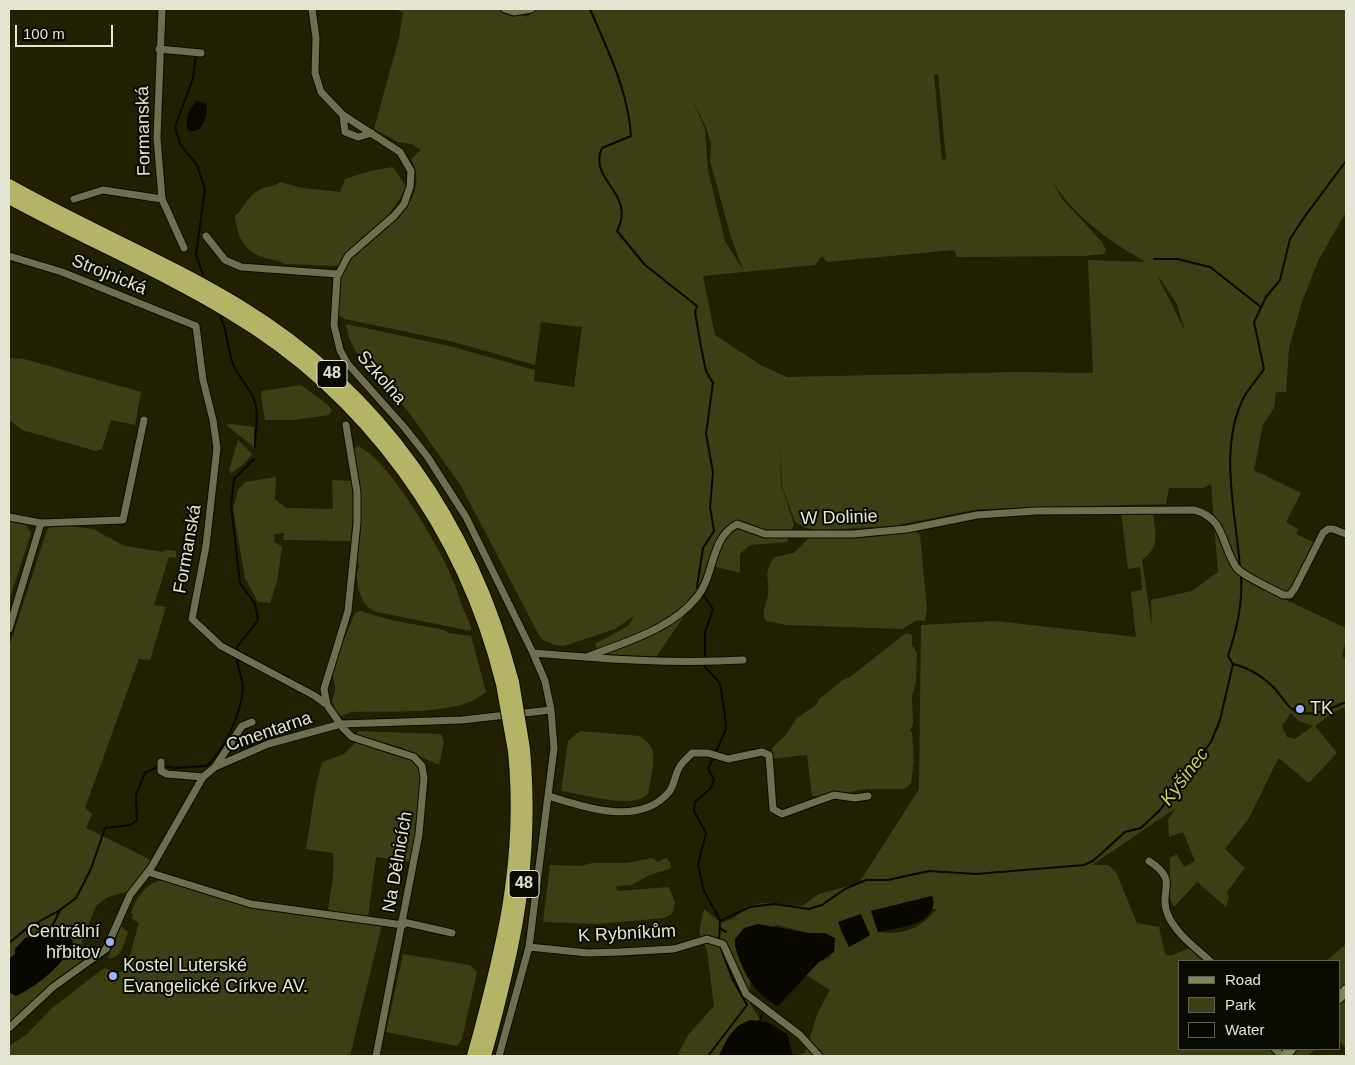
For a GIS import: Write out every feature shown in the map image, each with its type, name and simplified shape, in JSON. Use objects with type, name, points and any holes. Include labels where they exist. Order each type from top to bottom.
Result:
[{"type":"highway","name":"48","points":[[9,185],[240,306],[294,343],[351,392],[407,456],[452,526],[487,599],[508,683],[528,820],[524,882],[512,951],[485,1056]]},
{"type":"highway","name":"48","points":[[9,198],[231,313],[290,353],[330,387],[389,451],[432,511],[459,562],[508,683]]},
{"type":"highway","name":"48","points":[[473,1056],[502,946],[513,884],[519,750]]},
{"type":"street","name":"Formanská","points":[[162,9],[157,138],[162,198],[184,248]]},
{"type":"street","name":"Szkolna","points":[[312,9],[316,38],[315,73],[326,100],[343,115],[405,158],[412,171],[410,187],[399,211],[348,256],[338,274],[334,325],[342,356],[404,427],[446,484],[490,562],[533,653],[545,681],[551,710],[554,748],[529,947],[499,1056]]},
{"type":"street","points":[[504,9],[514,12],[530,9]]},
{"type":"street","points":[[159,49],[201,53]]},
{"type":"street","points":[[343,115],[345,132],[358,137],[372,134]]},
{"type":"street","points":[[74,199],[103,190],[162,198]]},
{"type":"street","points":[[206,236],[224,260],[241,267],[338,274]]},
{"type":"street","name":"Strojnická","points":[[9,256],[62,272],[196,326]]},
{"type":"street","name":"Formanská","points":[[196,326],[203,380],[213,420],[217,448],[206,546],[192,619],[209,637],[315,696],[327,705]]},
{"type":"street","points":[[9,517],[41,523],[123,520],[144,420]]},
{"type":"street","points":[[340,724],[327,705],[324,688],[348,611],[357,523],[357,492],[346,425]]},
{"type":"street","name":"W Dolinie","points":[[586,657],[650,631],[676,618],[698,596],[704,586],[720,541],[727,530],[737,524],[765,534],[853,534],[908,529],[977,515],[1036,511],[1200,511],[1209,515],[1218,524],[1240,571],[1283,595],[1290,595],[1295,588],[1323,533],[1333,528],[1346,534]]},
{"type":"street","points":[[9,629],[41,523]]},
{"type":"street","points":[[533,653],[704,662],[743,660]]},
{"type":"street","points":[[315,696],[324,688]]},
{"type":"street","name":"Cmentarna","points":[[9,1028],[53,987],[106,949],[130,895],[148,872],[203,777],[214,767],[268,744],[340,724],[462,720],[551,710]]},
{"type":"street","points":[[214,767],[242,726],[252,722]]},
{"type":"street","name":"Na Dělnicích","points":[[340,724],[349,734],[357,739],[412,756],[422,768],[424,784],[422,814],[403,924],[376,1056]]},
{"type":"street","points":[[549,796],[592,810],[629,812],[654,804],[669,792],[680,766],[692,754],[708,753],[728,759],[762,752],[768,755],[773,809],[782,814],[834,795],[855,798],[868,796]]},
{"type":"street","points":[[160,762],[161,770],[167,774],[203,777]]},
{"type":"street","points":[[1149,861],[1164,872],[1167,880],[1166,906],[1168,916],[1181,934],[1209,960]]},
{"type":"street","points":[[148,872],[251,904],[403,924],[452,933]]},
{"type":"street","name":"K Rybníkům","points":[[529,947],[588,952],[674,949],[707,939],[723,944],[746,994],[800,1034],[819,1056]]},
{"type":"green space","points":[[394,9],[494,9],[529,17],[530,12],[536,9],[1346,9],[1346,212],[1318,261],[1302,302],[1289,348],[1286,392],[1276,392],[1274,408],[1263,425],[1254,470],[1301,493],[1286,522],[1298,529],[1296,534],[1313,542],[1289,593],[1273,594],[1346,628],[1346,640],[1342,656],[1346,659],[1346,707],[1336,711],[1315,726],[1337,753],[1309,783],[1278,759],[1249,818],[1225,849],[1245,868],[1227,892],[1229,897],[1226,907],[1197,882],[1174,907],[1170,899],[1170,858],[1177,854],[1184,867],[1195,861],[1183,832],[1169,837],[1168,820],[1176,808],[1092,865],[1108,865],[1116,872],[1137,923],[1159,927],[1165,954],[1170,956],[1190,948],[1206,960],[1178,960],[1178,1050],[1271,1050],[1274,1056],[793,1056],[805,1053],[818,1012],[830,990],[806,975],[819,962],[830,957],[825,933],[808,933],[777,925],[735,939],[737,951],[750,982],[750,1003],[760,1020],[745,1023],[734,1030],[719,1056],[677,1056],[688,1035],[714,1006],[707,951],[699,932],[704,909],[721,923],[734,918],[746,907],[761,903],[802,906],[819,894],[859,883],[919,789],[921,625],[996,621],[1136,637],[1131,592],[1142,590],[1140,567],[1128,569],[1121,512],[1153,512],[1154,544],[1152,550],[1142,560],[1152,627],[1151,600],[1192,591],[1218,572],[1211,484],[1203,488],[1169,488],[1166,504],[979,509],[892,526],[821,530],[806,528],[795,522],[782,486],[780,440],[781,485],[794,524],[787,542],[750,545],[740,554],[740,573],[713,566],[691,606],[656,657],[599,655],[595,644],[628,626],[635,615],[615,629],[564,646],[555,645],[541,639],[461,486],[408,411],[396,398],[399,393],[390,389],[365,365],[352,344],[346,324],[450,346],[535,370],[534,381],[574,387],[582,327],[541,322],[535,365],[450,341],[345,319],[336,314],[341,276],[347,265],[397,218],[408,205],[415,191],[416,176],[411,159],[421,150],[411,144],[398,142],[374,129],[399,38],[403,12]],"holes":[[[938,74],[946,159],[942,160],[934,75]],[[692,98],[706,127],[711,144],[710,161],[731,237],[743,270],[725,241],[708,170],[705,129]],[[1052,181],[1061,194],[1094,228],[1146,262],[1088,260],[1093,373],[1018,372],[787,377],[762,366],[715,335],[703,276],[815,265],[822,256],[827,262],[954,250],[957,257],[1083,256],[1104,254],[1106,250],[1102,242],[1062,199]],[[1156,273],[1177,304],[1185,331]],[[1291,713],[1299,721],[1313,726],[1295,739],[1287,737],[1282,726]],[[932,896],[934,902],[932,909],[937,909],[918,926],[896,933],[878,932],[871,911]],[[839,928],[866,938],[849,947]]]},
{"type":"green space","points":[[393,167],[406,186],[400,199],[384,219],[338,266],[285,264],[259,256],[247,248],[240,237],[235,216],[250,197],[260,189],[280,182],[302,188],[340,192],[345,179],[370,171]]},
{"type":"green space","points":[[9,358],[24,359],[141,392],[135,425],[111,420],[102,449],[96,451],[22,430],[9,420]]},
{"type":"green space","points":[[301,385],[328,405],[332,411],[329,415],[293,420],[265,420],[261,397],[262,391]]},
{"type":"green space","points":[[226,425],[254,427],[254,447]]},
{"type":"green space","points":[[238,440],[252,454],[245,463],[230,474],[231,470],[229,472],[229,470]]},
{"type":"green space","points":[[357,446],[369,453],[383,467],[397,484],[425,526],[446,564],[471,631],[377,612],[369,608],[363,601],[358,588],[357,573],[359,566],[356,556],[361,507],[353,450]]},
{"type":"green space","points":[[276,477],[275,499],[286,508],[333,509],[332,480],[351,481],[354,487],[355,502],[351,541],[283,540],[284,533],[275,534],[274,541],[282,547],[277,582],[270,603],[258,602],[245,578],[233,509],[238,490],[245,482]]},
{"type":"green space","points":[[9,520],[24,522],[31,533],[9,601]]},
{"type":"green space","points":[[69,526],[93,529],[125,546],[163,552],[166,550],[176,551],[176,558],[169,557],[154,605],[166,607],[150,660],[139,659],[85,808],[92,814],[86,828],[151,860],[129,891],[108,897],[96,906],[82,942],[83,964],[9,1024],[9,647],[47,530],[50,527]]},
{"type":"green space","points":[[916,531],[920,535],[927,609],[925,621],[917,620],[902,629],[787,625],[766,621],[764,618],[768,595],[767,576],[771,562],[775,557],[794,553],[809,538]]},
{"type":"green space","points":[[360,611],[391,620],[444,630],[448,633],[471,636],[486,692],[474,700],[441,709],[352,712],[342,716],[336,713],[332,700],[335,690],[334,668],[355,613]]},
{"type":"green space","points":[[906,633],[912,635],[912,645],[917,653],[916,681],[912,696],[913,724],[910,731],[912,733],[914,760],[911,784],[904,789],[867,789],[825,796],[812,796],[807,755],[771,759],[772,748],[785,736],[796,719],[817,704],[819,699]]},
{"type":"green space","points":[[359,731],[441,734],[444,742],[439,765],[400,747],[359,736],[356,733]]},
{"type":"green space","points":[[580,731],[640,736],[647,742],[653,752],[648,794],[641,799],[620,801],[561,791],[568,741]]},
{"type":"green space","points":[[356,742],[413,760],[418,769],[422,795],[416,838],[410,861],[376,857],[368,917],[334,913],[328,909],[333,874],[333,853],[306,849],[316,785],[322,762],[344,754]]},
{"type":"green space","points":[[652,858],[658,862],[666,858],[670,862],[671,868],[650,875],[631,885],[617,886],[616,888],[618,891],[669,887],[675,903],[672,914],[664,918],[598,924],[543,922],[550,865],[581,866],[592,863],[627,863]]},
{"type":"green space","points":[[162,880],[259,909],[382,925],[350,1056],[9,1056],[9,1046],[26,1035],[51,1009],[104,968],[119,973],[120,971],[125,972],[139,923],[132,919],[133,907],[146,888]]},
{"type":"green space","points":[[121,926],[128,932],[124,945],[116,956],[108,958]]},
{"type":"green space","points":[[1346,944],[1346,985],[1340,992],[1340,960],[1327,960]]},
{"type":"green space","points":[[403,954],[470,965],[477,972],[462,1039],[457,1046],[386,1032]]},
{"type":"green space","points":[[1346,994],[1346,1048],[1340,1042],[1340,1001]]},
{"type":"green space","points":[[1294,1050],[1314,1050],[1308,1056],[1291,1056]]},
{"type":"water","points":[[197,101],[207,104],[204,123],[198,129],[189,131],[187,127],[188,115]]},
{"type":"water","points":[[932,896],[933,906],[930,913],[924,919],[905,926],[878,932],[871,911]]},
{"type":"water","points":[[861,914],[870,935],[849,947],[838,922]]},
{"type":"water","points":[[758,924],[808,933],[825,933],[835,938],[834,952],[819,962],[778,1006],[762,996],[750,981],[741,964],[735,946],[735,939],[744,928]]},
{"type":"water","points":[[55,932],[67,934],[73,941],[64,958],[49,974],[32,987],[16,996],[9,992],[9,959],[15,954],[15,949],[25,938]]},
{"type":"water","points":[[750,1020],[767,1022],[787,1034],[793,1056],[719,1056],[734,1030]]},
{"type":"waterway","points":[[590,9],[616,71],[629,119],[631,136],[602,148],[599,159],[605,178],[617,196],[621,207],[621,218],[617,231],[645,265],[697,306],[695,312],[701,347],[706,371],[713,383],[706,434],[713,472],[710,507],[714,531],[703,548],[697,587],[699,589]]},
{"type":"waterway","points":[[196,55],[193,78],[175,127],[180,144],[197,165],[205,189],[196,255],[203,275]]},
{"type":"waterway","name":"Kyšinec","points":[[1240,567],[1230,459],[1236,417],[1248,390],[1264,369],[1254,322],[1266,297],[1280,280],[1290,239],[1346,161]]},
{"type":"waterway","points":[[1154,259],[1177,259],[1210,267],[1261,307]]},
{"type":"waterway","points":[[220,316],[225,328],[233,364],[255,403],[257,415],[255,447]]},
{"type":"waterway","points":[[237,653],[237,647],[258,620],[255,604],[240,583],[231,505],[234,479],[254,459]]},
{"type":"waterway","name":"Kyšinec","points":[[719,942],[720,921],[750,907],[774,904],[809,909],[822,905],[845,889],[866,880],[888,880],[929,871],[976,874],[1084,865],[1093,861],[1125,832],[1141,828],[1160,810],[1211,742],[1220,720],[1233,664],[1228,656],[1239,616],[1241,574]]},
{"type":"waterway","points":[[702,593],[713,609],[705,632],[705,658]]},
{"type":"waterway","points":[[164,766],[175,768],[207,766],[214,759],[226,741],[242,698],[243,684],[237,658]]},
{"type":"waterway","points":[[705,663],[705,667],[720,683],[725,716],[726,729],[716,752]]},
{"type":"waterway","points":[[1233,664],[1245,668],[1262,678],[1276,690],[1289,707],[1297,712],[1306,714],[1318,712],[1346,702]]},
{"type":"waterway","points":[[714,756],[708,769],[714,779],[711,788],[695,802],[694,811],[706,833],[698,865],[704,891],[720,920]]},
{"type":"waterway","points":[[49,933],[60,910],[76,898],[91,869],[105,828],[131,825],[137,820],[136,795],[145,773],[159,766]]},
{"type":"waterway","points":[[9,943],[26,929],[60,910]]},
{"type":"waterway","name":"Kyšinec","points":[[720,928],[726,932]]},
{"type":"waterway","name":"Kyšinec","points":[[708,1056],[747,1005],[732,978],[720,946]]},
{"type":"waterway","points":[[760,1021],[762,1014]]},
{"type":"place","name":"TK","points":[[1300,709]]},
{"type":"place","name":"Centrální hřbitov","points":[[110,942]]},
{"type":"place","name":"Kostel Luterské Evangelické Církve AV.","points":[[113,976]]}]
